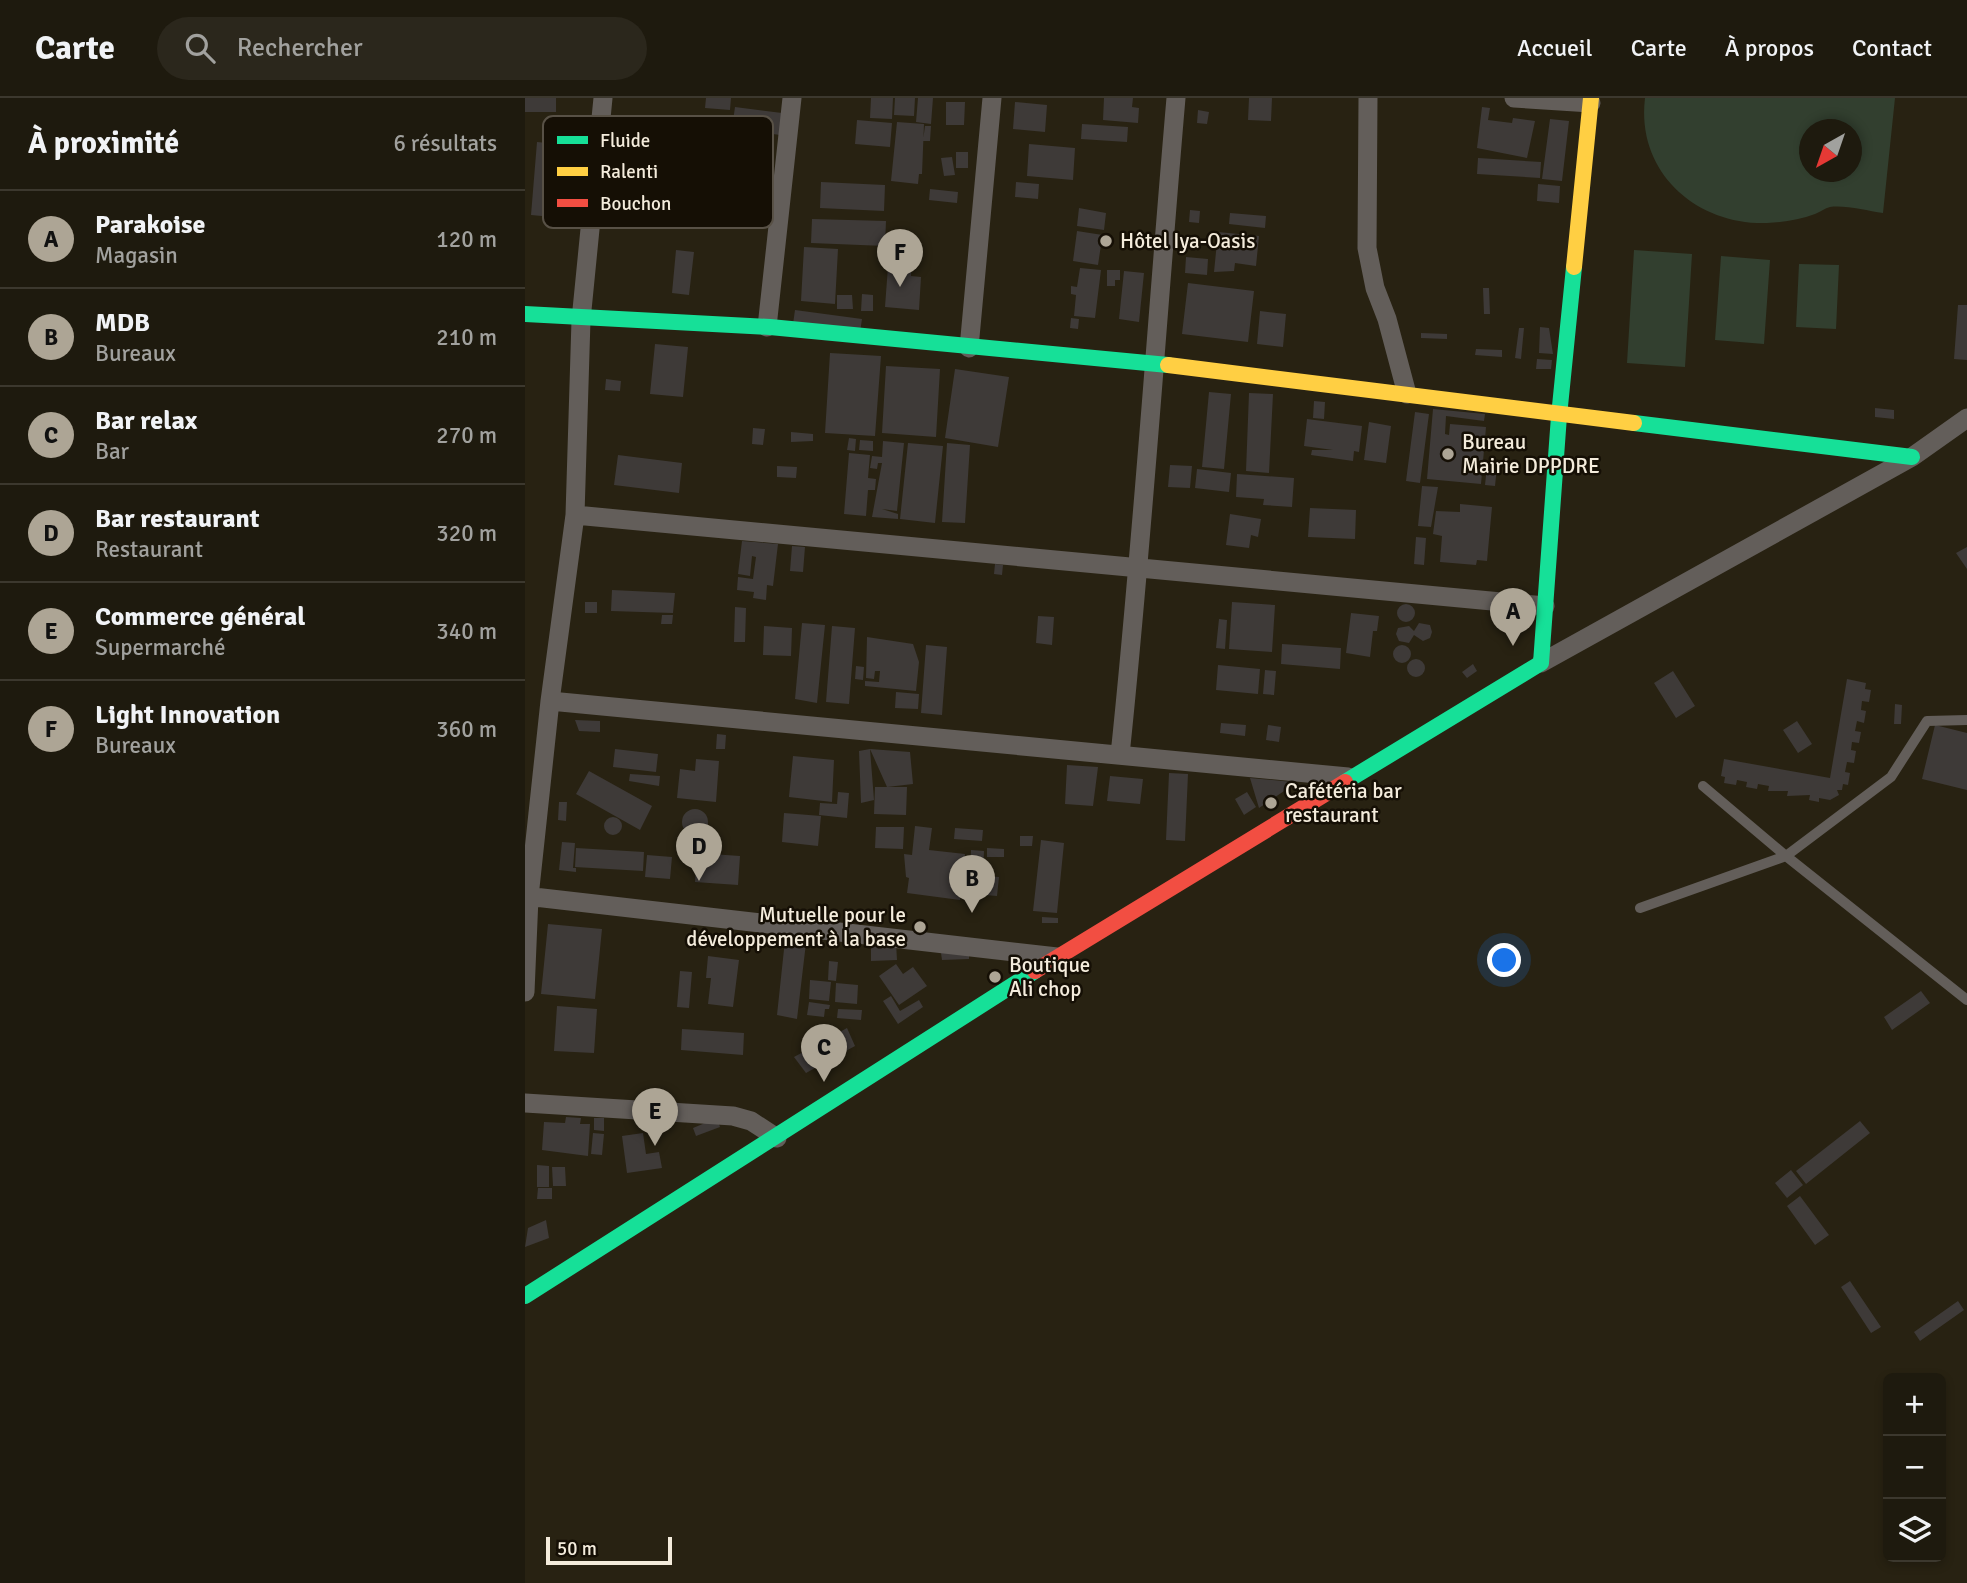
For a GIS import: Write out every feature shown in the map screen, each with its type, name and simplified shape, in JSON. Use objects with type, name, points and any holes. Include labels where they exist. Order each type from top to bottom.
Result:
[{"type":"street","points":[[601,116],[603,98]]},
{"type":"street","points":[[767,327],[792,98]]},
{"type":"street","points":[[969,348],[992,98]]},
{"type":"street","points":[[1120,755],[1140,568],[1153,363],[1176,98]]},
{"type":"street","points":[[1368,98],[1367,248],[1375,288],[1387,319],[1407,394]]},
{"type":"street","points":[[1514,98],[1591,100],[1559,416],[1541,663]]},
{"type":"street","points":[[525,992],[527,897],[575,515],[581,320],[590,228]]},
{"type":"street","points":[[525,314],[581,320],[767,327],[969,348],[1153,363],[1407,394],[1559,416],[1912,457]]},
{"type":"street","points":[[525,1296],[777,1138],[1057,957],[1348,778],[1541,663],[1912,457],[1967,418]]},
{"type":"street","points":[[575,515],[1545,606]]},
{"type":"street","points":[[550,701],[1348,778]]},
{"type":"street","points":[[527,897],[1057,957]]},
{"type":"street","points":[[525,1103],[733,1116],[751,1121],[777,1138]]},
{"type":"lane","points":[[1640,908],[1786,856],[1891,777],[1927,721],[1967,720]]},
{"type":"lane","points":[[1703,786],[1786,856],[1967,1000]]},
{"type":"green space","points":[[1645,98],[1895,98],[1883,213],[1850,207],[1830,207],[1803,218],[1767,223],[1716,215],[1694,204],[1676,189],[1661,170],[1650,149],[1645,124]]},
{"type":"green space","points":[[1634,250],[1692,254],[1685,367],[1627,363]]},
{"type":"green space","points":[[1721,256],[1770,260],[1764,344],[1715,340]]},
{"type":"green space","points":[[1799,264],[1839,265],[1836,329],[1796,327]]},
{"type":"building","points":[[525,98],[556,98],[556,112],[525,112]]},
{"type":"building","points":[[706,98],[731,98],[730,110],[705,108]]},
{"type":"building","points":[[871,98],[893,98],[892,119],[870,118]]},
{"type":"building","points":[[895,98],[915,98],[914,116],[894,115]]},
{"type":"building","points":[[918,98],[933,98],[931,124],[916,122]]},
{"type":"building","points":[[1104,98],[1133,98],[1132,107],[1139,108],[1138,123],[1103,120]]},
{"type":"building","points":[[1249,98],[1272,98],[1271,121],[1248,120]]},
{"type":"building","points":[[946,102],[965,102],[964,125],[946,125]]},
{"type":"building","points":[[1015,102],[1047,105],[1045,132],[1013,129]]},
{"type":"building","points":[[735,107],[782,113],[780,135],[773,134],[773,116],[734,116]]},
{"type":"building","points":[[1482,107],[1490,108],[1488,120],[1512,123],[1513,118],[1535,121],[1527,158],[1477,148]]},
{"type":"building","points":[[1198,110],[1209,112],[1207,124],[1197,123]]},
{"type":"building","points":[[1550,119],[1569,121],[1562,181],[1542,179]]},
{"type":"building","points":[[857,120],[892,123],[890,147],[855,144]]},
{"type":"building","points":[[897,122],[924,124],[922,174],[919,174],[918,184],[891,181]]},
{"type":"building","points":[[1082,124],[1128,127],[1127,142],[1081,139]]},
{"type":"building","points":[[925,126],[931,126],[930,141],[923,141]]},
{"type":"building","points":[[537,142],[543,143],[543,216],[531,215]]},
{"type":"building","points":[[1029,144],[1075,148],[1073,180],[1027,176]]},
{"type":"building","points":[[956,152],[968,152],[968,168],[956,168]]},
{"type":"building","points":[[952,157],[955,175],[944,176],[941,158]]},
{"type":"building","points":[[1478,158],[1541,162],[1540,178],[1477,174]]},
{"type":"building","points":[[821,182],[885,185],[884,211],[820,208]]},
{"type":"building","points":[[1016,182],[1039,184],[1038,199],[1015,197]]},
{"type":"building","points":[[1538,184],[1560,186],[1559,203],[1537,201]]},
{"type":"building","points":[[930,189],[958,192],[957,203],[929,200]]},
{"type":"building","points":[[1079,208],[1106,213],[1104,230],[1077,226]]},
{"type":"building","points":[[1190,210],[1200,211],[1199,223],[1189,222]]},
{"type":"building","points":[[1230,213],[1266,216],[1265,228],[1229,224]]},
{"type":"building","points":[[812,219],[886,221],[885,246],[811,243]]},
{"type":"building","points":[[1077,231],[1109,236],[1107,246],[1101,245],[1098,265],[1073,261]]},
{"type":"building","points":[[1218,232],[1259,236],[1256,266],[1235,263],[1234,271],[1214,272]]},
{"type":"building","points":[[804,247],[838,249],[835,304],[801,301]]},
{"type":"building","points":[[676,250],[694,252],[689,295],[672,293]]},
{"type":"building","points":[[889,253],[912,255],[911,276],[921,277],[919,310],[885,307]]},
{"type":"building","points":[[1186,257],[1208,259],[1207,275],[1185,273]]},
{"type":"building","points":[[1080,268],[1101,270],[1095,318],[1074,316],[1076,295],[1071,294],[1071,286],[1077,287]]},
{"type":"building","points":[[1107,270],[1120,270],[1120,280],[1115,280],[1115,286],[1107,286]]},
{"type":"building","points":[[1124,271],[1144,273],[1139,322],[1119,319]]},
{"type":"building","points":[[1188,283],[1254,291],[1248,342],[1182,334]]},
{"type":"building","points":[[1483,288],[1489,288],[1490,314],[1484,314]]},
{"type":"building","points":[[862,294],[873,295],[873,311],[861,311]]},
{"type":"building","points":[[837,295],[852,295],[853,309],[837,309]]},
{"type":"building","points":[[1958,305],[1967,305],[1967,360],[1954,359]]},
{"type":"building","points":[[795,310],[862,319],[859,339],[792,331]]},
{"type":"building","points":[[1260,311],[1286,314],[1283,347],[1257,344]]},
{"type":"building","points":[[1071,318],[1079,319],[1078,329],[1070,328]]},
{"type":"building","points":[[1540,327],[1549,328],[1553,354],[1539,353]]},
{"type":"building","points":[[1519,328],[1524,328],[1521,359],[1515,358]]},
{"type":"building","points":[[1421,333],[1447,334],[1447,339],[1421,338]]},
{"type":"building","points":[[655,344],[688,347],[683,397],[650,394]]},
{"type":"building","points":[[1476,349],[1502,350],[1502,357],[1475,355]]},
{"type":"building","points":[[830,353],[881,356],[875,436],[825,433]]},
{"type":"building","points":[[1537,359],[1552,360],[1551,369],[1536,369]]},
{"type":"building","points":[[886,366],[940,369],[936,437],[882,433]]},
{"type":"building","points":[[955,369],[1009,377],[998,447],[945,438]]},
{"type":"building","points":[[606,379],[621,381],[620,391],[605,390]]},
{"type":"building","points":[[1209,392],[1231,394],[1224,469],[1202,467]]},
{"type":"building","points":[[1249,393],[1273,394],[1269,473],[1246,471]]},
{"type":"building","points":[[1314,401],[1325,402],[1324,419],[1313,418]]},
{"type":"building","points":[[1875,408],[1894,410],[1894,419],[1875,417]]},
{"type":"building","points":[[1433,409],[1485,414],[1484,421],[1446,416],[1445,434],[1449,435],[1450,424],[1486,427],[1481,484],[1427,479]]},
{"type":"building","points":[[1415,412],[1429,414],[1420,483],[1406,481]]},
{"type":"building","points":[[1307,419],[1362,426],[1359,452],[1354,451],[1353,461],[1311,455],[1312,450],[1333,450],[1304,446]]},
{"type":"building","points":[[1369,422],[1391,426],[1386,463],[1364,460]]},
{"type":"building","points":[[753,428],[765,429],[763,445],[752,444]]},
{"type":"building","points":[[791,432],[813,434],[813,441],[791,442]]},
{"type":"building","points":[[849,438],[856,439],[855,451],[847,450]]},
{"type":"building","points":[[860,440],[873,441],[873,451],[859,450]]},
{"type":"building","points":[[883,441],[904,443],[897,511],[882,509],[898,514],[898,519],[872,517],[882,463],[878,463],[877,469],[870,468],[872,456],[882,457]]},
{"type":"building","points":[[908,443],[943,446],[935,523],[900,519]]},
{"type":"building","points":[[947,443],[970,445],[965,523],[942,522]]},
{"type":"building","points":[[849,453],[870,455],[868,478],[876,479],[875,490],[868,490],[866,516],[844,514]]},
{"type":"building","points":[[618,455],[682,463],[679,493],[614,485]]},
{"type":"building","points":[[1170,465],[1192,466],[1190,488],[1168,487]]},
{"type":"building","points":[[777,466],[797,467],[796,478],[777,477]]},
{"type":"building","points":[[1487,466],[1497,467],[1495,486],[1485,485]]},
{"type":"building","points":[[1197,469],[1231,473],[1229,492],[1195,488]]},
{"type":"building","points":[[1237,474],[1294,478],[1292,507],[1263,505],[1264,499],[1236,497]]},
{"type":"building","points":[[1422,486],[1438,487],[1431,527],[1418,526]]},
{"type":"building","points":[[1460,504],[1492,507],[1487,561],[1477,560],[1476,565],[1440,562],[1442,536],[1433,534],[1436,511],[1460,512]]},
{"type":"building","points":[[1310,508],[1356,510],[1355,539],[1308,537]]},
{"type":"building","points":[[1230,514],[1261,519],[1258,537],[1251,535],[1249,548],[1226,545]]},
{"type":"building","points":[[1416,537],[1426,538],[1424,565],[1414,564]]},
{"type":"building","points":[[742,541],[778,544],[773,586],[767,585],[766,600],[753,598],[754,592],[737,590],[738,577],[753,579],[756,557],[752,556],[750,576],[738,574]]},
{"type":"building","points":[[792,546],[805,547],[803,572],[790,571]]},
{"type":"building","points":[[1967,547],[1967,569],[1956,553]]},
{"type":"building","points":[[995,564],[1003,565],[1002,575],[994,574]]},
{"type":"building","points":[[612,590],[675,593],[673,613],[611,611]]},
{"type":"building","points":[[585,602],[597,602],[597,613],[585,613]]},
{"type":"building","points":[[1232,602],[1275,605],[1272,652],[1229,649]]},
{"type":"building","points":[[1402,604],[1410,604],[1415,613],[1413,620],[1402,622],[1397,617],[1397,609]]},
{"type":"building","points":[[735,607],[746,608],[745,642],[734,642]]},
{"type":"building","points":[[1351,613],[1379,616],[1377,631],[1373,631],[1370,657],[1346,653]]},
{"type":"building","points":[[662,615],[673,615],[672,624],[661,624]]},
{"type":"building","points":[[1038,616],[1054,617],[1052,645],[1036,643]]},
{"type":"building","points":[[1219,619],[1227,620],[1225,649],[1216,648]]},
{"type":"building","points":[[802,623],[825,625],[817,703],[795,699]]},
{"type":"building","points":[[1419,623],[1430,625],[1430,638],[1423,641],[1414,635],[1409,643],[1399,641],[1396,634],[1398,628],[1409,626],[1414,631]]},
{"type":"building","points":[[764,626],[792,628],[791,656],[763,655]]},
{"type":"building","points":[[832,626],[855,628],[849,704],[826,702]]},
{"type":"building","points":[[867,637],[913,644],[919,662],[916,691],[865,686],[865,681],[879,682],[880,671],[875,671],[874,679],[866,678]]},
{"type":"building","points":[[1282,644],[1341,648],[1340,669],[1281,664]]},
{"type":"building","points":[[926,645],[947,647],[942,715],[921,713]]},
{"type":"building","points":[[1398,645],[1406,645],[1411,654],[1409,661],[1398,663],[1393,658],[1393,650]]},
{"type":"building","points":[[1412,659],[1420,659],[1425,668],[1423,675],[1412,677],[1407,672],[1407,664]]},
{"type":"building","points":[[1473,664],[1477,671],[1467,678],[1462,672]]},
{"type":"building","points":[[1218,665],[1260,669],[1258,694],[1216,690]]},
{"type":"building","points":[[856,666],[864,667],[863,680],[855,679]]},
{"type":"building","points":[[1265,670],[1276,671],[1274,695],[1263,694]]},
{"type":"building","points":[[1673,671],[1695,706],[1676,718],[1654,683]]},
{"type":"building","points":[[1847,679],[1866,683],[1865,689],[1871,690],[1869,702],[1862,701],[1861,710],[1866,711],[1864,723],[1857,721],[1855,731],[1861,732],[1859,743],[1852,742],[1851,750],[1856,751],[1854,763],[1847,762],[1845,772],[1850,773],[1848,785],[1843,784],[1842,790],[1837,790],[1839,795],[1830,800],[1819,798],[1819,802],[1809,800],[1810,795],[1787,796],[1788,791],[1768,791],[1769,786],[1758,784],[1757,789],[1746,787],[1747,782],[1737,780],[1736,785],[1724,783],[1725,777],[1721,776],[1724,759],[1830,778]]},
{"type":"building","points":[[896,692],[919,694],[918,709],[895,708]]},
{"type":"building","points":[[1895,704],[1902,705],[1901,724],[1894,724]]},
{"type":"building","points":[[575,720],[600,721],[600,732],[579,731]]},
{"type":"building","points":[[1797,721],[1812,744],[1798,753],[1783,730]]},
{"type":"building","points":[[1221,723],[1246,725],[1245,736],[1220,733]]},
{"type":"building","points":[[1268,725],[1281,727],[1279,742],[1266,740]]},
{"type":"building","points":[[1935,725],[1967,733],[1967,790],[1922,779]]},
{"type":"building","points":[[717,734],[726,735],[725,749],[716,749]]},
{"type":"building","points":[[615,749],[658,754],[656,772],[613,767]]},
{"type":"building","points":[[870,749],[910,752],[913,784],[887,787]]},
{"type":"building","points":[[870,749],[874,800],[861,803],[859,751]]},
{"type":"building","points":[[793,756],[834,760],[832,802],[789,797]]},
{"type":"building","points":[[696,759],[719,761],[716,802],[677,798],[680,769],[695,771]]},
{"type":"building","points":[[1067,765],[1098,767],[1093,806],[1065,804]]},
{"type":"building","points":[[589,771],[652,806],[640,830],[576,794]]},
{"type":"building","points":[[1169,773],[1188,774],[1185,841],[1166,840]]},
{"type":"building","points":[[630,774],[660,776],[659,786],[629,781]]},
{"type":"building","points":[[1110,776],[1143,779],[1140,804],[1107,801]]},
{"type":"building","points":[[1250,778],[1293,782],[1293,785],[1259,808]]},
{"type":"building","points":[[875,787],[907,787],[906,815],[874,814]]},
{"type":"building","points":[[838,792],[849,793],[847,818],[819,815],[820,803],[837,804]]},
{"type":"building","points":[[1247,792],[1256,807],[1244,815],[1235,799]]},
{"type":"building","points":[[559,802],[567,802],[566,821],[558,820]]},
{"type":"building","points":[[695,809],[704,813],[708,822],[704,831],[695,835],[686,831],[682,822],[686,813]]},
{"type":"building","points":[[784,813],[821,816],[818,846],[782,842]]},
{"type":"building","points":[[613,817],[619,820],[622,826],[619,832],[613,835],[607,832],[604,826],[607,820]]},
{"type":"building","points":[[915,826],[932,828],[929,850],[965,854],[960,900],[907,893],[909,878],[906,877],[904,854],[912,855]]},
{"type":"building","points":[[876,827],[904,827],[903,849],[875,848]]},
{"type":"building","points":[[955,828],[983,830],[982,841],[954,839]]},
{"type":"building","points":[[1020,836],[1033,836],[1032,846],[1020,846]]},
{"type":"building","points":[[1041,840],[1064,843],[1057,913],[1033,911]]},
{"type":"building","points":[[562,842],[575,843],[573,868],[576,868],[576,872],[559,870]]},
{"type":"building","points":[[576,848],[644,852],[643,871],[575,867]]},
{"type":"building","points":[[987,848],[1004,849],[1004,857],[987,857]]},
{"type":"building","points":[[971,850],[984,851],[983,873],[970,872]]},
{"type":"building","points":[[697,853],[740,856],[738,885],[695,882]]},
{"type":"building","points":[[647,855],[672,857],[670,879],[645,877]]},
{"type":"building","points":[[973,875],[999,877],[997,896],[972,894]]},
{"type":"building","points":[[1042,917],[1058,918],[1058,923],[1042,923]]},
{"type":"building","points":[[548,924],[602,929],[595,999],[541,994]]},
{"type":"building","points":[[785,940],[806,943],[797,1019],[777,1015]]},
{"type":"building","points":[[871,943],[896,943],[897,960],[871,961]]},
{"type":"building","points":[[969,952],[969,959],[942,960],[941,953]]},
{"type":"building","points":[[708,956],[739,960],[733,1007],[708,1004],[711,978],[706,978]]},
{"type":"building","points":[[829,961],[838,962],[836,981],[828,980]]},
{"type":"building","points":[[896,964],[903,974],[913,967],[927,986],[899,1005],[879,976]]},
{"type":"building","points":[[680,971],[692,972],[689,1008],[677,1007]]},
{"type":"building","points":[[810,980],[831,982],[829,1001],[809,999]]},
{"type":"building","points":[[836,983],[858,985],[857,1004],[835,1002]]},
{"type":"building","points":[[1921,991],[1930,1003],[1892,1030],[1884,1017]]},
{"type":"building","points":[[891,996],[900,1011],[919,1000],[923,1007],[898,1024],[883,1001]]},
{"type":"building","points":[[809,1002],[830,1005],[829,1009],[825,1009],[824,1017],[807,1015]]},
{"type":"building","points":[[557,1006],[597,1009],[594,1053],[554,1051]]},
{"type":"building","points":[[838,1009],[862,1010],[861,1020],[837,1018]]},
{"type":"building","points":[[847,1028],[855,1046],[806,1073],[794,1057]]},
{"type":"building","points":[[682,1029],[744,1033],[743,1055],[681,1050]]},
{"type":"building","points":[[566,1117],[581,1118],[580,1124],[590,1124],[588,1156],[542,1150],[544,1122],[565,1123]]},
{"type":"building","points":[[594,1118],[604,1118],[604,1131],[594,1130]]},
{"type":"building","points":[[717,1118],[720,1127],[696,1136],[693,1128]]},
{"type":"building","points":[[1860,1121],[1870,1133],[1806,1184],[1796,1171]]},
{"type":"building","points":[[593,1133],[604,1134],[602,1155],[591,1154]]},
{"type":"building","points":[[643,1133],[646,1154],[659,1152],[662,1168],[627,1173],[622,1136]]},
{"type":"building","points":[[537,1165],[549,1166],[549,1187],[537,1187]]},
{"type":"building","points":[[552,1167],[565,1167],[566,1186],[553,1186]]},
{"type":"building","points":[[1791,1170],[1803,1185],[1787,1198],[1775,1183]]},
{"type":"building","points":[[538,1188],[552,1188],[552,1199],[537,1199]]},
{"type":"building","points":[[1800,1196],[1829,1235],[1815,1245],[1787,1206]]},
{"type":"building","points":[[546,1220],[549,1238],[525,1247],[528,1228]]},
{"type":"building","points":[[1850,1281],[1881,1327],[1871,1333],[1841,1287]]},
{"type":"building","points":[[1958,1301],[1964,1310],[1920,1341],[1914,1332]]},
{"type":"traffic: fast","points":[[1345,782],[1541,663],[1559,416],[1574,267]]},
{"type":"traffic: fast","points":[[525,314],[770,327],[1168,365]]},
{"type":"traffic: fast","points":[[1634,423],[1912,457]]},
{"type":"traffic: fast","points":[[525,1296],[1035,971]]},
{"type":"traffic: slow","points":[[1574,267],[1591,98]]},
{"type":"traffic: slow","points":[[1168,365],[1634,423]]},
{"type":"traffic: jam","points":[[1035,971],[1345,782]]},
{"type":"place","name":"Hôtel Iya-Oasis","points":[[1106,241]]},
{"type":"place","name":"Light Innovation","points":[[900,287]]},
{"type":"place","name":"Bureau Mairie DPPDRE","points":[[1448,454]]},
{"type":"place","name":"Parakoise","points":[[1513,646]]},
{"type":"place","name":"Cafétéria bar restaurant","points":[[1271,803]]},
{"type":"place","name":"Bar restaurant","points":[[699,881]]},
{"type":"place","name":"MDB","points":[[972,913]]},
{"type":"place","name":"Mutuelle pour le développement à la base","points":[[920,927]]},
{"type":"place","name":"Boutique Ali chop","points":[[995,977]]},
{"type":"place","name":"Bar relax","points":[[824,1082]]},
{"type":"place","name":"Commerce général","points":[[655,1146]]}]
